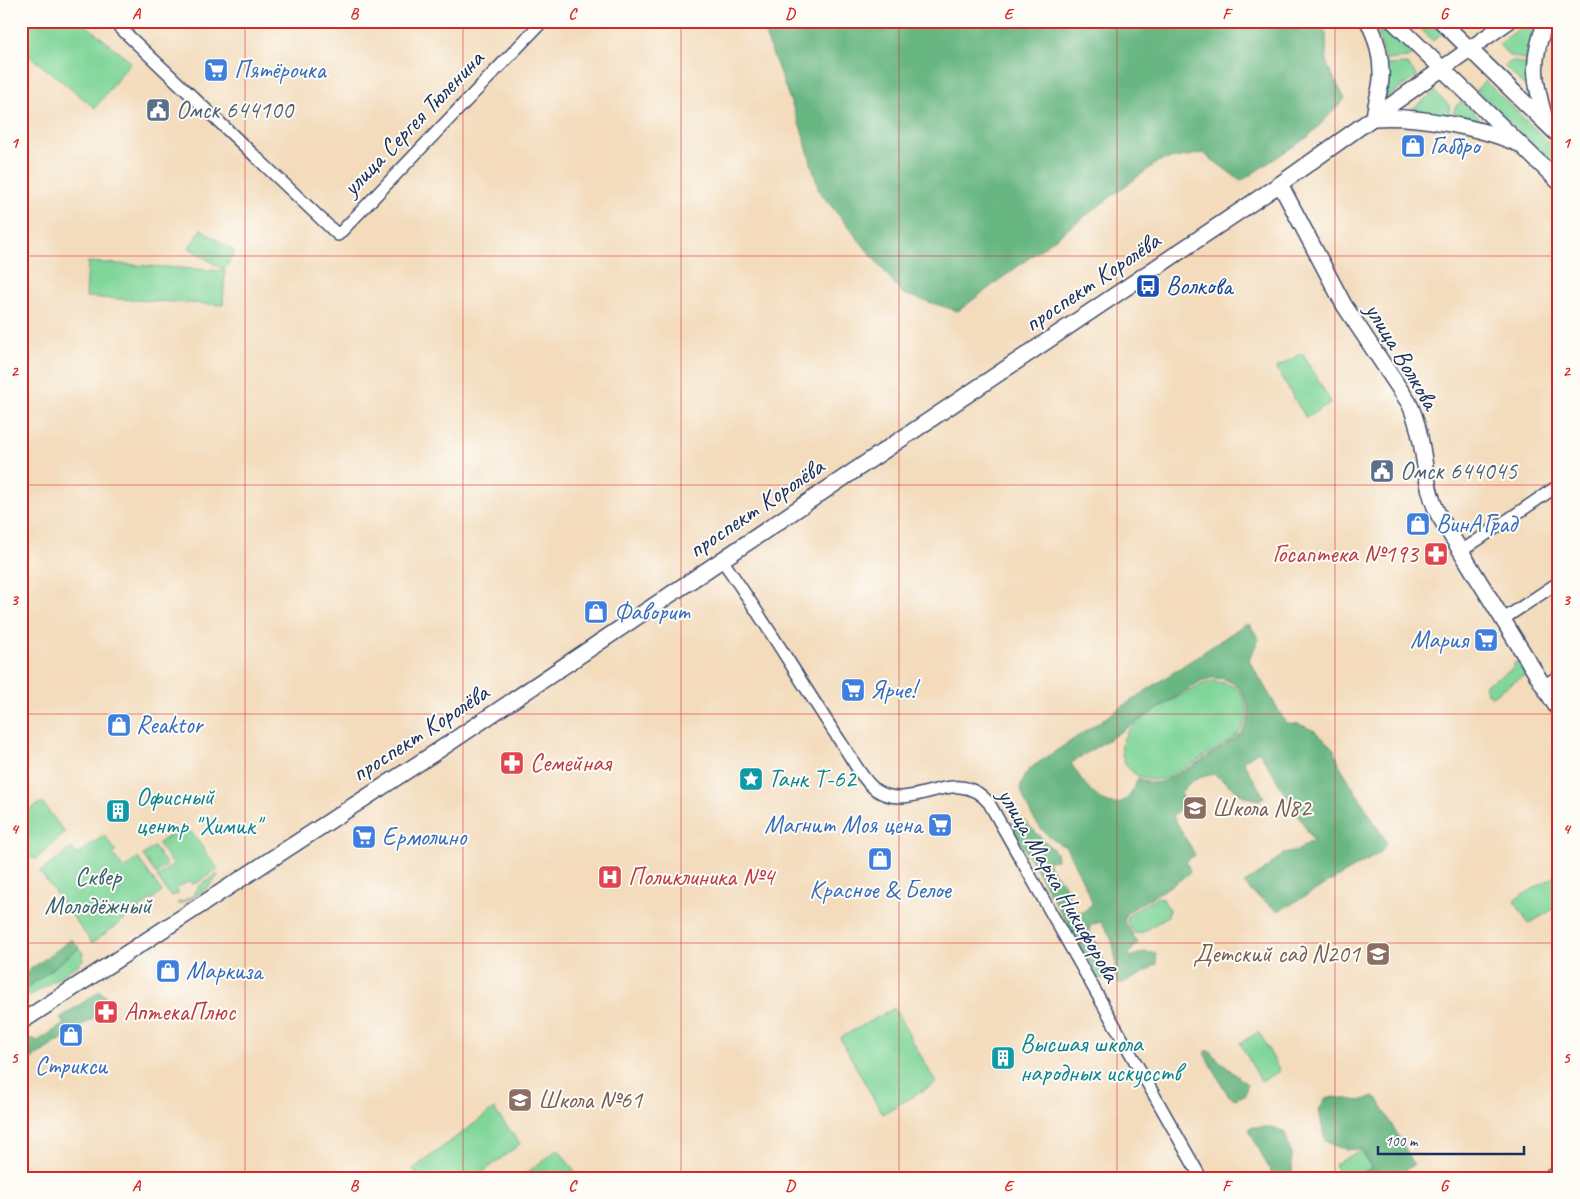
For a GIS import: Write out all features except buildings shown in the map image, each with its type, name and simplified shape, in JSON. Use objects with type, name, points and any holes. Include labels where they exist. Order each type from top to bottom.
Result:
[{"type":"main road","points":[[1368,21],[1378,50],[1381,78],[1374,118],[1395,117],[1449,125],[1492,134],[1524,147]]},
{"type":"main road","points":[[1393,21],[1559,182]]},
{"type":"main road","points":[[1441,21],[1559,136]]},
{"type":"main road","name":"проспект Королёва","points":[[21,1022],[438,750],[722,560],[1280,184],[1509,21]]},
{"type":"main road","points":[[1546,21],[1534,61],[1537,87],[1546,124]]},
{"type":"main road","name":"улица Волкова","points":[[1280,184],[1344,305],[1412,411],[1421,435],[1428,488],[1432,502],[1460,552],[1559,711]]},
{"type":"main road","points":[[1550,1178],[1559,1173]]},
{"type":"street","name":"улица Сергея Тюленина","points":[[113,21],[338,235],[542,21]]},
{"type":"street","points":[[1460,552],[1559,486]]},
{"type":"street","name":"улица Марка Никифорова","points":[[722,560],[871,786],[882,793],[896,797],[909,797],[944,787],[958,787],[978,792],[989,803],[1201,1178]]},
{"type":"street","points":[[1502,620],[1559,582]]},
{"type":"street","points":[[1543,686],[1559,676]]},
{"type":"green space","points":[[22,21],[81,21],[131,62],[95,108],[21,49]]},
{"type":"green space","points":[[760,21],[1316,21],[1326,32],[1327,65],[1345,99],[1309,136],[1241,181],[1203,153],[1159,161],[958,311],[903,294],[819,191],[803,134]]},
{"type":"green space","points":[[1375,21],[1380,21],[1413,54],[1408,58],[1385,60]]},
{"type":"green space","points":[[1412,21],[1431,21],[1443,32],[1433,41]]},
{"type":"green space","points":[[1529,21],[1541,21],[1529,60],[1509,56],[1499,44]]},
{"type":"green space","points":[[1512,61],[1529,65],[1531,92],[1504,66]]},
{"type":"green space","points":[[1407,64],[1417,76],[1382,101],[1386,65]]},
{"type":"green space","points":[[1485,81],[1547,141],[1559,150],[1559,171],[1476,90]]},
{"type":"green space","points":[[1435,92],[1450,106],[1447,119],[1408,112]]},
{"type":"green space","points":[[1462,101],[1490,129],[1452,120],[1455,107]]},
{"type":"green space","points":[[201,229],[235,252],[224,270],[189,248]]},
{"type":"green space","points":[[88,262],[225,271],[223,305],[86,297]]},
{"type":"green space","points":[[1302,353],[1331,402],[1306,418],[1276,368]]},
{"type":"green space","points":[[1244,625],[1250,625],[1259,639],[1249,660],[1286,723],[1299,724],[1315,731],[1334,749],[1340,766],[1387,843],[1380,853],[1281,910],[1277,910],[1253,893],[1244,883],[1261,873],[1283,854],[1297,851],[1313,840],[1259,751],[1243,761],[1264,797],[1259,800],[1245,797],[1214,774],[1195,780],[1181,793],[1183,805],[1173,816],[1195,855],[1186,861],[1190,871],[1188,875],[1126,913],[1124,921],[1138,943],[1129,953],[1130,957],[1145,952],[1156,953],[1157,964],[1140,975],[1120,984],[1114,977],[1114,948],[1105,928],[1100,922],[1091,925],[1089,930],[1108,968],[1105,978],[1102,979],[1098,978],[1013,829],[1013,822],[1020,817],[1056,852],[1057,860],[1048,861],[1049,865],[1064,884],[1071,906],[1074,909],[1083,912],[1092,904],[1090,896],[1066,847],[1042,830],[1027,806],[1020,787],[1026,773],[1032,767]],"holes":[[[1211,678],[1231,682],[1243,693],[1248,708],[1248,717],[1246,725],[1237,737],[1203,760],[1160,782],[1154,783],[1138,778],[1130,795],[1118,804],[1110,804],[1094,794],[1071,763],[1201,681]]]},
{"type":"green space","points":[[1515,662],[1526,669],[1525,675],[1492,696],[1487,693],[1485,685],[1512,669]]},
{"type":"green space","points":[[1211,681],[1230,685],[1243,697],[1246,705],[1246,714],[1241,730],[1229,741],[1210,753],[1162,779],[1150,780],[1130,770],[1124,762],[1122,752],[1123,741],[1129,730],[1135,724],[1168,703]]},
{"type":"green space","points":[[42,802],[65,833],[36,859],[25,853],[22,848],[20,836],[21,815]]},
{"type":"green space","points":[[184,828],[192,833],[218,869],[197,883],[192,885],[189,881],[176,889],[179,894],[172,896],[157,877],[173,864],[158,844],[179,829]]},
{"type":"green space","name":"Сквер Молодёжный","points":[[104,835],[116,851],[113,854],[124,869],[138,858],[162,892],[92,943],[40,872],[72,848],[77,855]]},
{"type":"green space","points":[[154,847],[167,865],[156,874],[143,855]]},
{"type":"green space","points":[[217,874],[218,876],[214,881],[200,893],[184,902],[177,903],[195,894],[194,892],[198,887]]},
{"type":"green space","points":[[1559,874],[1559,906],[1528,924],[1514,900]]},
{"type":"green space","points":[[1157,897],[1162,898],[1169,909],[1168,916],[1141,933],[1134,933],[1127,922],[1128,915]]},
{"type":"green space","points":[[72,939],[79,948],[23,991],[21,976]]},
{"type":"green space","points":[[79,948],[83,953],[83,960],[79,964],[30,996],[26,996],[23,991]]},
{"type":"green space","points":[[100,991],[114,1004],[30,1060],[21,1059],[21,1041],[29,1038],[38,1041],[64,1024],[60,1018]]},
{"type":"green space","points":[[894,1008],[936,1083],[882,1114],[840,1038]]},
{"type":"green space","points":[[1259,1032],[1280,1071],[1261,1081],[1240,1043]]},
{"type":"green space","points":[[1206,1051],[1211,1051],[1217,1059],[1247,1084],[1245,1095],[1235,1099],[1228,1095],[1205,1055]]},
{"type":"green space","points":[[1374,1096],[1378,1099],[1414,1165],[1392,1178],[1356,1178],[1372,1168],[1362,1149],[1343,1148],[1325,1141],[1319,1110],[1325,1099],[1334,1097],[1360,1101]]},
{"type":"green space","points":[[494,1109],[520,1144],[475,1178],[419,1178],[413,1169]]},
{"type":"green space","points":[[1273,1127],[1285,1133],[1291,1154],[1293,1178],[1274,1178],[1250,1132],[1249,1128]]},
{"type":"green space","points":[[558,1149],[580,1178],[520,1178]]},
{"type":"green space","points":[[1361,1150],[1371,1168],[1353,1178],[1341,1178],[1334,1165]]},
{"type":"place","name":"Пятёрочка","points":[[216,70]]},
{"type":"place","name":"Омск 644100","points":[[158,110]]},
{"type":"place","name":"Габбро","points":[[1413,146]]},
{"type":"place","name":"Волкова","points":[[1148,286]]},
{"type":"place","name":"Омск 644045","points":[[1382,471]]},
{"type":"place","name":"ВинАГрад","points":[[1418,524]]},
{"type":"place","name":"Госаптека №193","points":[[1436,554]]},
{"type":"place","name":"Фаворит","points":[[596,612]]},
{"type":"place","name":"Мария","points":[[1486,640]]},
{"type":"place","name":"Ярче!","points":[[853,690]]},
{"type":"place","name":"Reaktor","points":[[119,725]]},
{"type":"place","name":"Семейная","points":[[512,763]]},
{"type":"place","name":"Танк Т-62","points":[[751,779]]},
{"type":"place","name":"Школа N82","points":[[1195,808]]},
{"type":"place","name":"Офисный центр \"Химик\"","points":[[118,811]]},
{"type":"place","name":"Магнит Моя цена","points":[[940,825]]},
{"type":"place","name":"Ермолино","points":[[364,837]]},
{"type":"place","name":"Красное & Белое","points":[[880,859]]},
{"type":"place","name":"Поликлиника №4","points":[[610,877]]},
{"type":"place","name":"Детский сад N201","points":[[1378,954]]},
{"type":"place","name":"Маркиза","points":[[168,971]]},
{"type":"place","name":"АптекаПлюс","points":[[106,1012]]},
{"type":"place","name":"Стрикси","points":[[71,1035]]},
{"type":"place","name":"Высшая школа народных искусств","points":[[1003,1058]]},
{"type":"place","name":"Школа №61","points":[[520,1100]]}]
